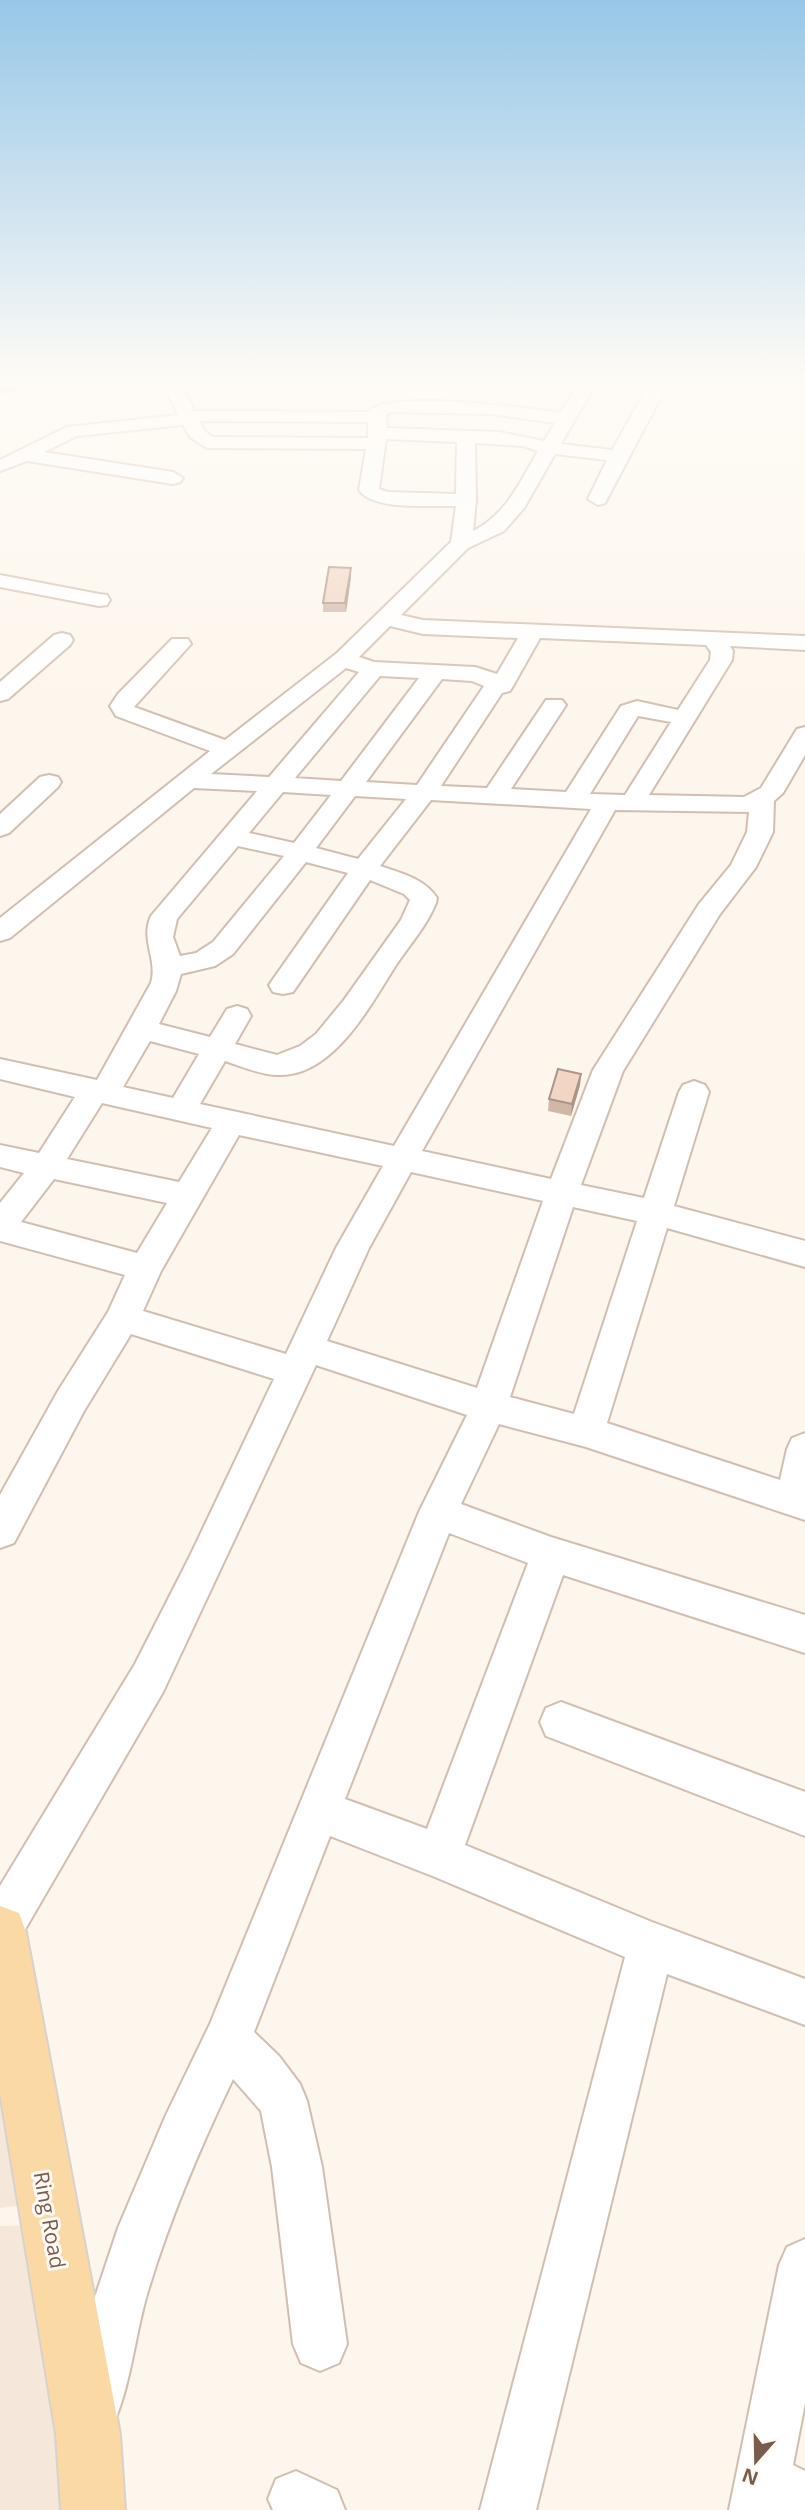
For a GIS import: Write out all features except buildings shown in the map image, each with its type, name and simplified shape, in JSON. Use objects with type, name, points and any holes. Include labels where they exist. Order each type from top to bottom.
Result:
[{"type":"main road","name":"Ring Road","points":[[0,1930],[88,2434],[93,2510]]},
{"type":"street","points":[[370,491],[374,496],[466,500]]},
{"type":"street","points":[[461,544],[466,491]]},
{"type":"street","points":[[0,932],[345,657],[461,544],[497,527],[506,518],[522,491]]},
{"type":"street","points":[[598,499],[602,491]]},
{"type":"street","points":[[0,581],[99,600]]},
{"type":"street","points":[[385,618],[423,627],[805,643]]},
{"type":"street","points":[[502,686],[532,633]]},
{"type":"street","points":[[0,1930],[149,1678],[203,1570],[353,1248],[605,801],[685,718],[721,660],[722,650],[712,639]]},
{"type":"street","points":[[0,694],[62,640]]},
{"type":"street","points":[[180,644],[126,699],[122,706],[124,711],[214,743],[226,751]]},
{"type":"street","points":[[283,985],[364,869],[424,793],[496,685],[491,680],[475,674],[374,669],[360,666],[345,657]]},
{"type":"street","points":[[145,1268],[0,1227],[46,1167],[142,1028],[168,968],[159,941],[160,925],[231,836],[374,669]]},
{"type":"street","points":[[168,968],[205,960],[223,948],[299,854],[434,674]]},
{"type":"street","points":[[494,796],[554,705]]},
{"type":"street","points":[[605,801],[629,711],[636,708],[685,718]]},
{"type":"street","points":[[88,2434],[122,2292],[195,2106],[227,2040],[438,1512],[489,1407],[562,1192],[607,1070],[709,910],[743,867],[805,734]]},
{"type":"street","points":[[188,780],[424,793],[748,805],[778,791]]},
{"type":"street","points":[[0,828],[49,782]]},
{"type":"street","points":[[142,1028],[286,1065],[305,1057],[333,1034],[424,903],[418,890],[364,869],[231,836]]},
{"type":"street","points":[[181,1110],[237,1016]]},
{"type":"street","points":[[0,1069],[402,1160],[656,1213],[805,1254]]},
{"type":"street","points":[[586,1432],[694,1092]]},
{"type":"street","points":[[0,1531],[71,1401],[123,1318],[145,1268],[231,1122]]},
{"type":"street","points":[[0,1156],[188,1196]]},
{"type":"street","points":[[123,1318],[301,1359],[586,1432],[800,1502],[805,1449]]},
{"type":"street","points":[[438,1512],[551,1554],[805,1634]]},
{"type":"street","points":[[439,1856],[551,1554]]},
{"type":"street","points":[[561,1723],[805,1814]]},
{"type":"street","points":[[318,1810],[439,1856],[651,1945],[805,2002]]},
{"type":"street","points":[[508,2510],[651,1945]]},
{"type":"street","points":[[227,2040],[262,2073],[283,2101],[297,2167],[320,2344]]},
{"type":"street","points":[[775,2496],[805,2264]]},
{"type":"shaded area","points":[[0,2035],[32,2204],[0,2208]]},
{"type":"shaded area","points":[[51,2225],[91,2510],[0,2510],[0,2226]]}]
